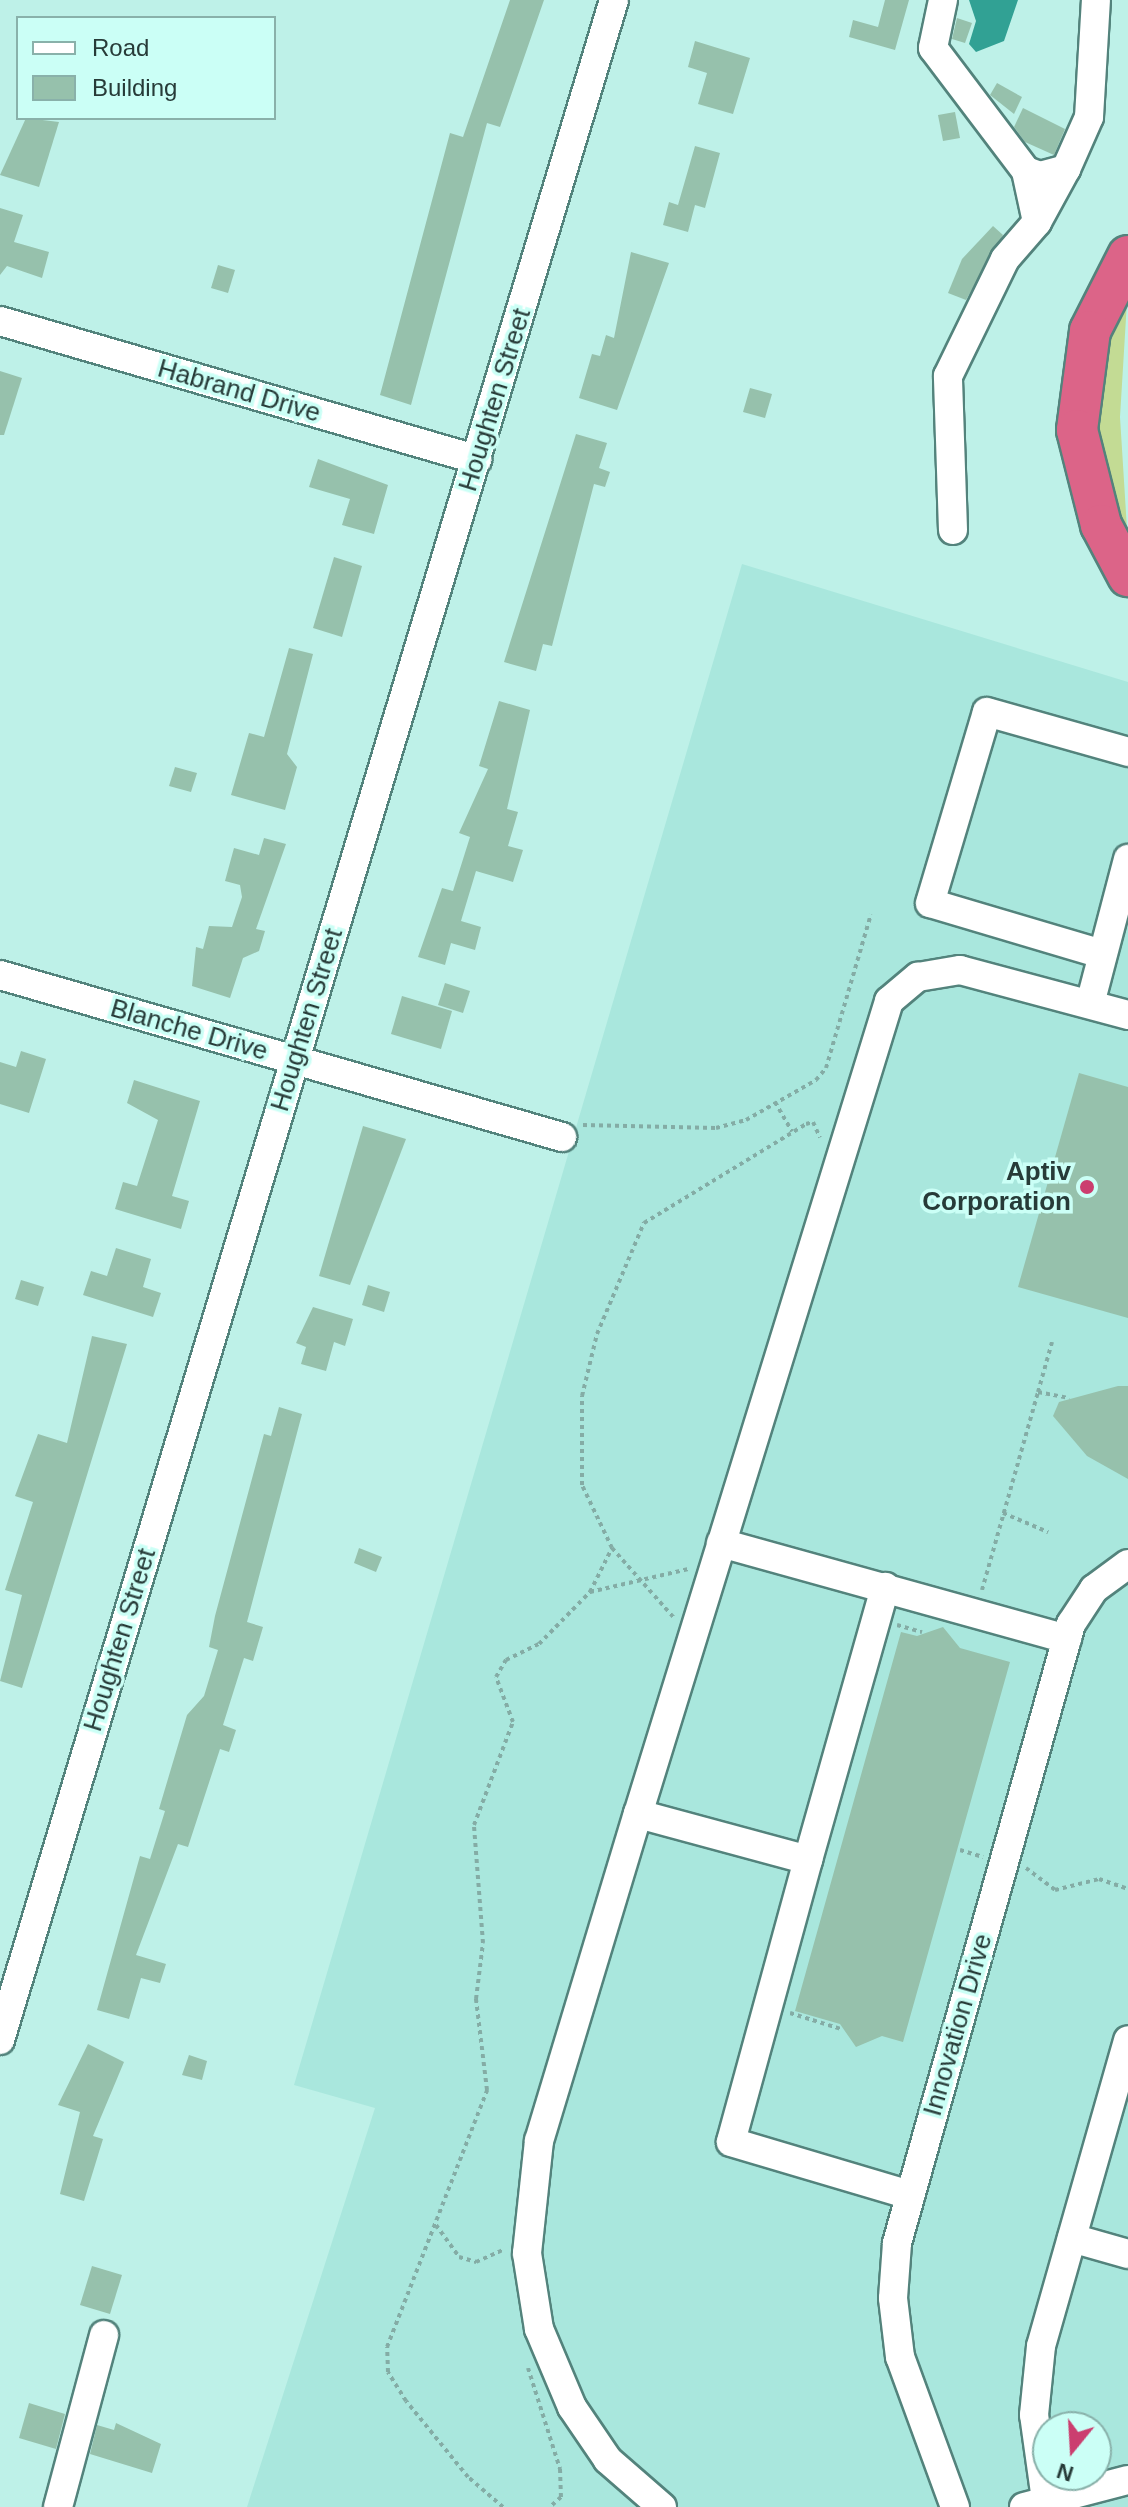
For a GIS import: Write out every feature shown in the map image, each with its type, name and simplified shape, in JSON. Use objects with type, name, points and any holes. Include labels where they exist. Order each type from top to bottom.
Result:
[{"type":"highway","points":[[1128,256],[1090,331],[1077,430],[1101,525],[1128,576]]},
{"type":"street","name":"Houghten Street","points":[[0,2040],[614,0]]},
{"type":"street","points":[[943,0],[933,48],[1026,171],[1037,222]]},
{"type":"street","points":[[953,530],[948,376],[1005,259],[1037,222],[1066,169],[1089,117],[1096,0]]},
{"type":"street","points":[[1026,171],[1040,176],[1066,169]]},
{"type":"street","name":"Habrand Drive","points":[[0,321],[477,460]]},
{"type":"street","points":[[1102,954],[930,903],[987,712],[1128,752]]},
{"type":"street","points":[[1090,1004],[1128,859]]},
{"type":"street","points":[[662,2507],[608,2460],[572,2407],[539,2329],[527,2253],[539,2141],[638,1814],[680,1629],[721,1543],[889,1001],[918,977],[943,969],[1128,1015]]},
{"type":"street","name":"Blanche Drive","points":[[0,975],[562,1137]]},
{"type":"street","points":[[721,1543],[1067,1639]]},
{"type":"street","name":"Innovation Drive","points":[[955,2507],[900,2357],[893,2298],[910,2195],[1067,1639],[1094,1589],[1128,1564]]},
{"type":"street","points":[[885,1587],[731,2142],[910,2195]]},
{"type":"street","points":[[638,1814],[808,1860]]},
{"type":"street","points":[[1128,2040],[1041,2346],[1034,2415],[1039,2505],[1128,2480]]},
{"type":"street","points":[[1072,2238],[1128,2254]]},
{"type":"street","points":[[58,2507],[104,2335]]},
{"type":"path","points":[[562,1137],[567,1128],[590,1123],[716,1128],[775,1102],[826,1068],[871,914]]},
{"type":"path","points":[[775,1102],[792,1132]]},
{"type":"path","points":[[680,1629],[612,1548],[582,1485],[582,1396],[597,1334],[644,1223],[813,1122],[819,1152]]},
{"type":"path","points":[[979,1600],[1052,1342]]},
{"type":"path","points":[[1038,1392],[1069,1398]]},
{"type":"path","points":[[1003,1513],[1048,1532]]},
{"type":"path","points":[[503,2507],[468,2477],[388,2372],[393,2320],[436,2225],[487,2090],[476,1999],[483,1933],[474,1825],[513,1722],[496,1677],[506,1660],[539,1644],[590,1592],[612,1548]]},
{"type":"path","points":[[590,1592],[640,1585],[694,1567],[703,1567]]},
{"type":"path","points":[[689,1580],[694,1567]]},
{"type":"path","points":[[680,1629],[681,1607]]},
{"type":"path","points":[[902,1626],[922,1632]]},
{"type":"path","points":[[1017,1867],[1067,1893],[1099,1879],[1128,1889]]},
{"type":"path","points":[[436,2225],[459,2257],[476,2262],[507,2246]]},
{"type":"path","points":[[507,2254],[508,2237]]},
{"type":"path","points":[[526,2362],[560,2469],[561,2497],[550,2507]]},
{"type":"shaded area","points":[[969,0],[1018,0],[1004,41],[976,52],[969,44],[976,21]]},
{"type":"shaded area","points":[[1128,285],[1120,417],[1128,545],[1094,448],[1101,345]]},
{"type":"shaded area","points":[[742,564],[1128,682],[1128,2507],[247,2507],[375,2108],[294,2085]]},
{"type":"building","points":[[510,0],[544,0],[500,127],[487,123],[411,405],[380,395],[450,133],[463,137]]},
{"type":"building","points":[[885,0],[909,0],[895,50],[849,37],[853,20],[878,27]]},
{"type":"building","points":[[957,18],[972,23],[965,43],[952,39]]},
{"type":"building","points":[[695,41],[750,58],[733,114],[698,104],[707,73],[688,67]]},
{"type":"building","points":[[997,83],[1022,97],[1014,114],[990,95]]},
{"type":"building","points":[[1023,108],[1065,129],[1054,155],[1025,142],[1014,127]]},
{"type":"building","points":[[955,112],[960,138],[943,141],[938,115]]},
{"type":"building","points":[[25,120],[59,122],[39,187],[0,175]]},
{"type":"building","points":[[695,146],[720,153],[705,208],[695,205],[688,232],[663,225],[669,202],[678,205]]},
{"type":"building","points":[[0,208],[23,215],[14,242],[49,252],[42,278],[7,266],[0,275]]},
{"type":"building","points":[[993,226],[1003,235],[966,300],[948,293],[962,259]]},
{"type":"building","points":[[631,252],[669,263],[617,410],[579,398],[592,354],[600,356],[606,335],[614,338]]},
{"type":"building","points":[[218,265],[235,270],[228,293],[211,288]]},
{"type":"building","points":[[0,371],[22,378],[4,435],[0,435]]},
{"type":"building","points":[[750,388],[772,394],[765,418],[743,412]]},
{"type":"building","points":[[576,434],[607,443],[599,468],[610,472],[605,487],[594,484],[552,646],[543,644],[536,671],[504,662]]},
{"type":"building","points":[[318,459],[388,485],[374,534],[342,525],[350,499],[309,487]]},
{"type":"building","points":[[334,557],[362,566],[342,637],[313,628]]},
{"type":"building","points":[[289,648],[313,654],[287,754],[297,767],[285,810],[231,795],[249,733],[264,737]]},
{"type":"building","points":[[499,701],[530,710],[507,809],[518,812],[508,846],[523,850],[513,882],[476,871],[461,921],[481,927],[475,950],[451,943],[445,965],[418,957],[442,888],[453,891],[470,837],[459,833],[488,769],[479,766]]},
{"type":"building","points":[[175,767],[197,773],[191,792],[169,786]]},
{"type":"building","points":[[264,838],[286,844],[256,929],[265,931],[259,951],[243,958],[230,998],[192,986],[196,947],[203,949],[209,926],[232,927],[242,897],[240,885],[225,881],[234,848],[259,855]]},
{"type":"building","points":[[445,983],[470,991],[463,1013],[438,1005]]},
{"type":"building","points":[[402,996],[452,1011],[441,1049],[391,1034]]},
{"type":"building","points":[[21,1051],[46,1059],[29,1113],[0,1104],[0,1062],[16,1067]]},
{"type":"building","name":"Aptiv Corporation","points":[[1079,1073],[1128,1087],[1128,1318],[1018,1287]]},
{"type":"building","points":[[134,1080],[200,1101],[172,1196],[189,1201],[181,1229],[115,1209],[123,1182],[137,1186],[158,1120],[127,1103]]},
{"type":"building","points":[[363,1126],[406,1139],[350,1285],[319,1276]]},
{"type":"building","points":[[116,1248],[151,1259],[143,1287],[161,1293],[153,1317],[83,1295],[91,1271],[107,1276]]},
{"type":"building","points":[[21,1280],[44,1287],[38,1306],[15,1299]]},
{"type":"building","points":[[368,1285],[390,1292],[384,1312],[362,1305]]},
{"type":"building","points":[[313,1307],[353,1319],[345,1346],[334,1342],[326,1371],[301,1364],[306,1347],[296,1343]]},
{"type":"building","points":[[92,1336],[127,1344],[22,1688],[0,1681],[22,1595],[5,1590],[33,1502],[15,1496],[38,1434],[67,1443]]},
{"type":"building","points":[[1128,1386],[1128,1479],[1087,1456],[1053,1416],[1059,1402]]},
{"type":"building","points":[[279,1407],[302,1414],[247,1622],[263,1627],[253,1661],[244,1658],[223,1725],[236,1730],[229,1752],[220,1749],[188,1847],[178,1844],[136,1955],[166,1964],[160,1983],[141,1978],[129,2019],[97,2010],[140,1856],[150,1859],[165,1811],[159,1809],[187,1715],[204,1696],[218,1650],[209,1647],[215,1616],[264,1434],[271,1436]]},
{"type":"building","points":[[359,1548],[382,1557],[376,1572],[354,1563]]},
{"type":"building","points":[[943,1627],[960,1648],[1010,1662],[903,2042],[882,2036],[856,2047],[840,2024],[795,2011],[901,1632],[917,1636]]},
{"type":"building","points":[[88,2044],[124,2062],[93,2136],[103,2139],[84,2201],[60,2194],[80,2112],[58,2105]]},
{"type":"building","points":[[189,2055],[207,2061],[202,2080],[182,2075]]},
{"type":"building","points":[[92,2266],[122,2275],[110,2314],[80,2305]]},
{"type":"building","points":[[29,2403],[65,2414],[56,2449],[19,2438]]},
{"type":"building","points":[[116,2423],[161,2444],[152,2473],[90,2454],[97,2425],[114,2430]]},
{"type":"place","name":"Aptiv Corporation","points":[[1087,1187]]}]
